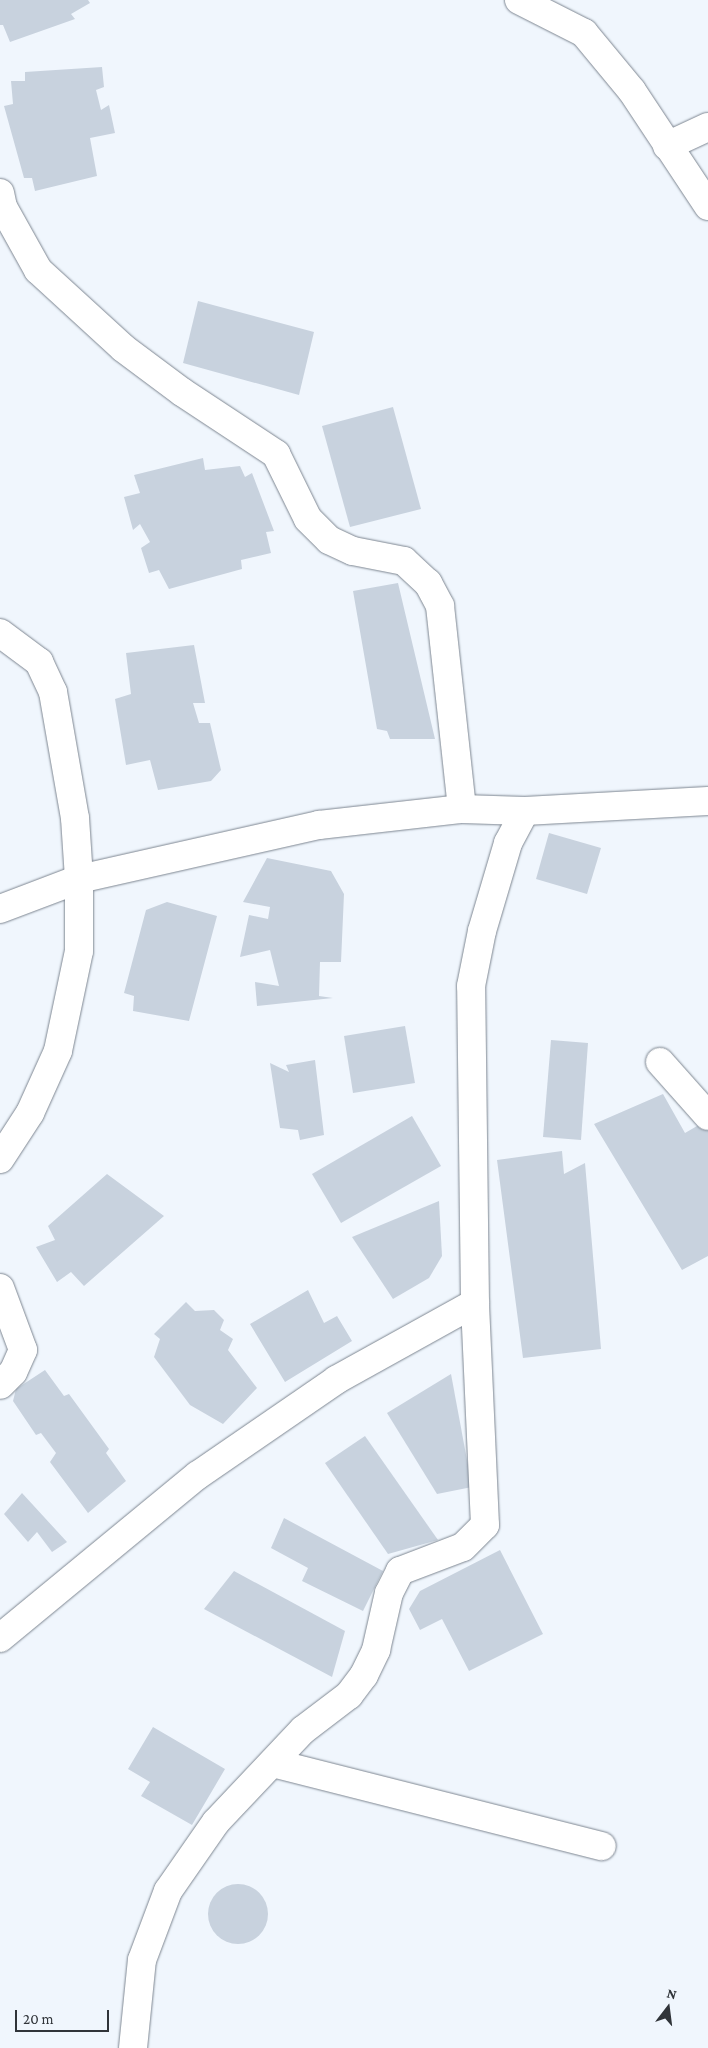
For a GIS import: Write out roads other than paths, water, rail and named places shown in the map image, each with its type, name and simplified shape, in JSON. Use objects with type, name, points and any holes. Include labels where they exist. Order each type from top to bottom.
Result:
[{"type":"street","points":[[519,0],[584,33],[632,91],[708,206]]},
{"type":"street","points":[[667,146],[708,126]]},
{"type":"street","points":[[0,193],[3,208],[38,270],[131,354],[182,392],[276,454],[308,519],[329,540],[353,551],[404,561],[428,584],[440,606],[462,810]]},
{"type":"street","points":[[0,633],[40,662],[53,692],[75,818],[79,879],[78,951],[58,1051],[30,1112],[0,1159]]},
{"type":"street","points":[[0,909],[79,879],[319,824],[462,810],[525,811],[708,802]]},
{"type":"street","points":[[133,2048],[142,1960],[168,1891],[216,1822],[304,1730],[349,1695],[364,1675],[376,1650],[389,1593],[400,1571],[463,1547],[485,1525],[476,1303],[471,986],[482,931],[508,843],[525,811]]},
{"type":"street","points":[[660,1062],[708,1116]]},
{"type":"street","points":[[0,1288],[23,1350],[13,1372],[0,1385]]},
{"type":"street","points":[[0,1638],[198,1475],[336,1380],[476,1303]]},
{"type":"street","points":[[273,1763],[602,1846]]}]
